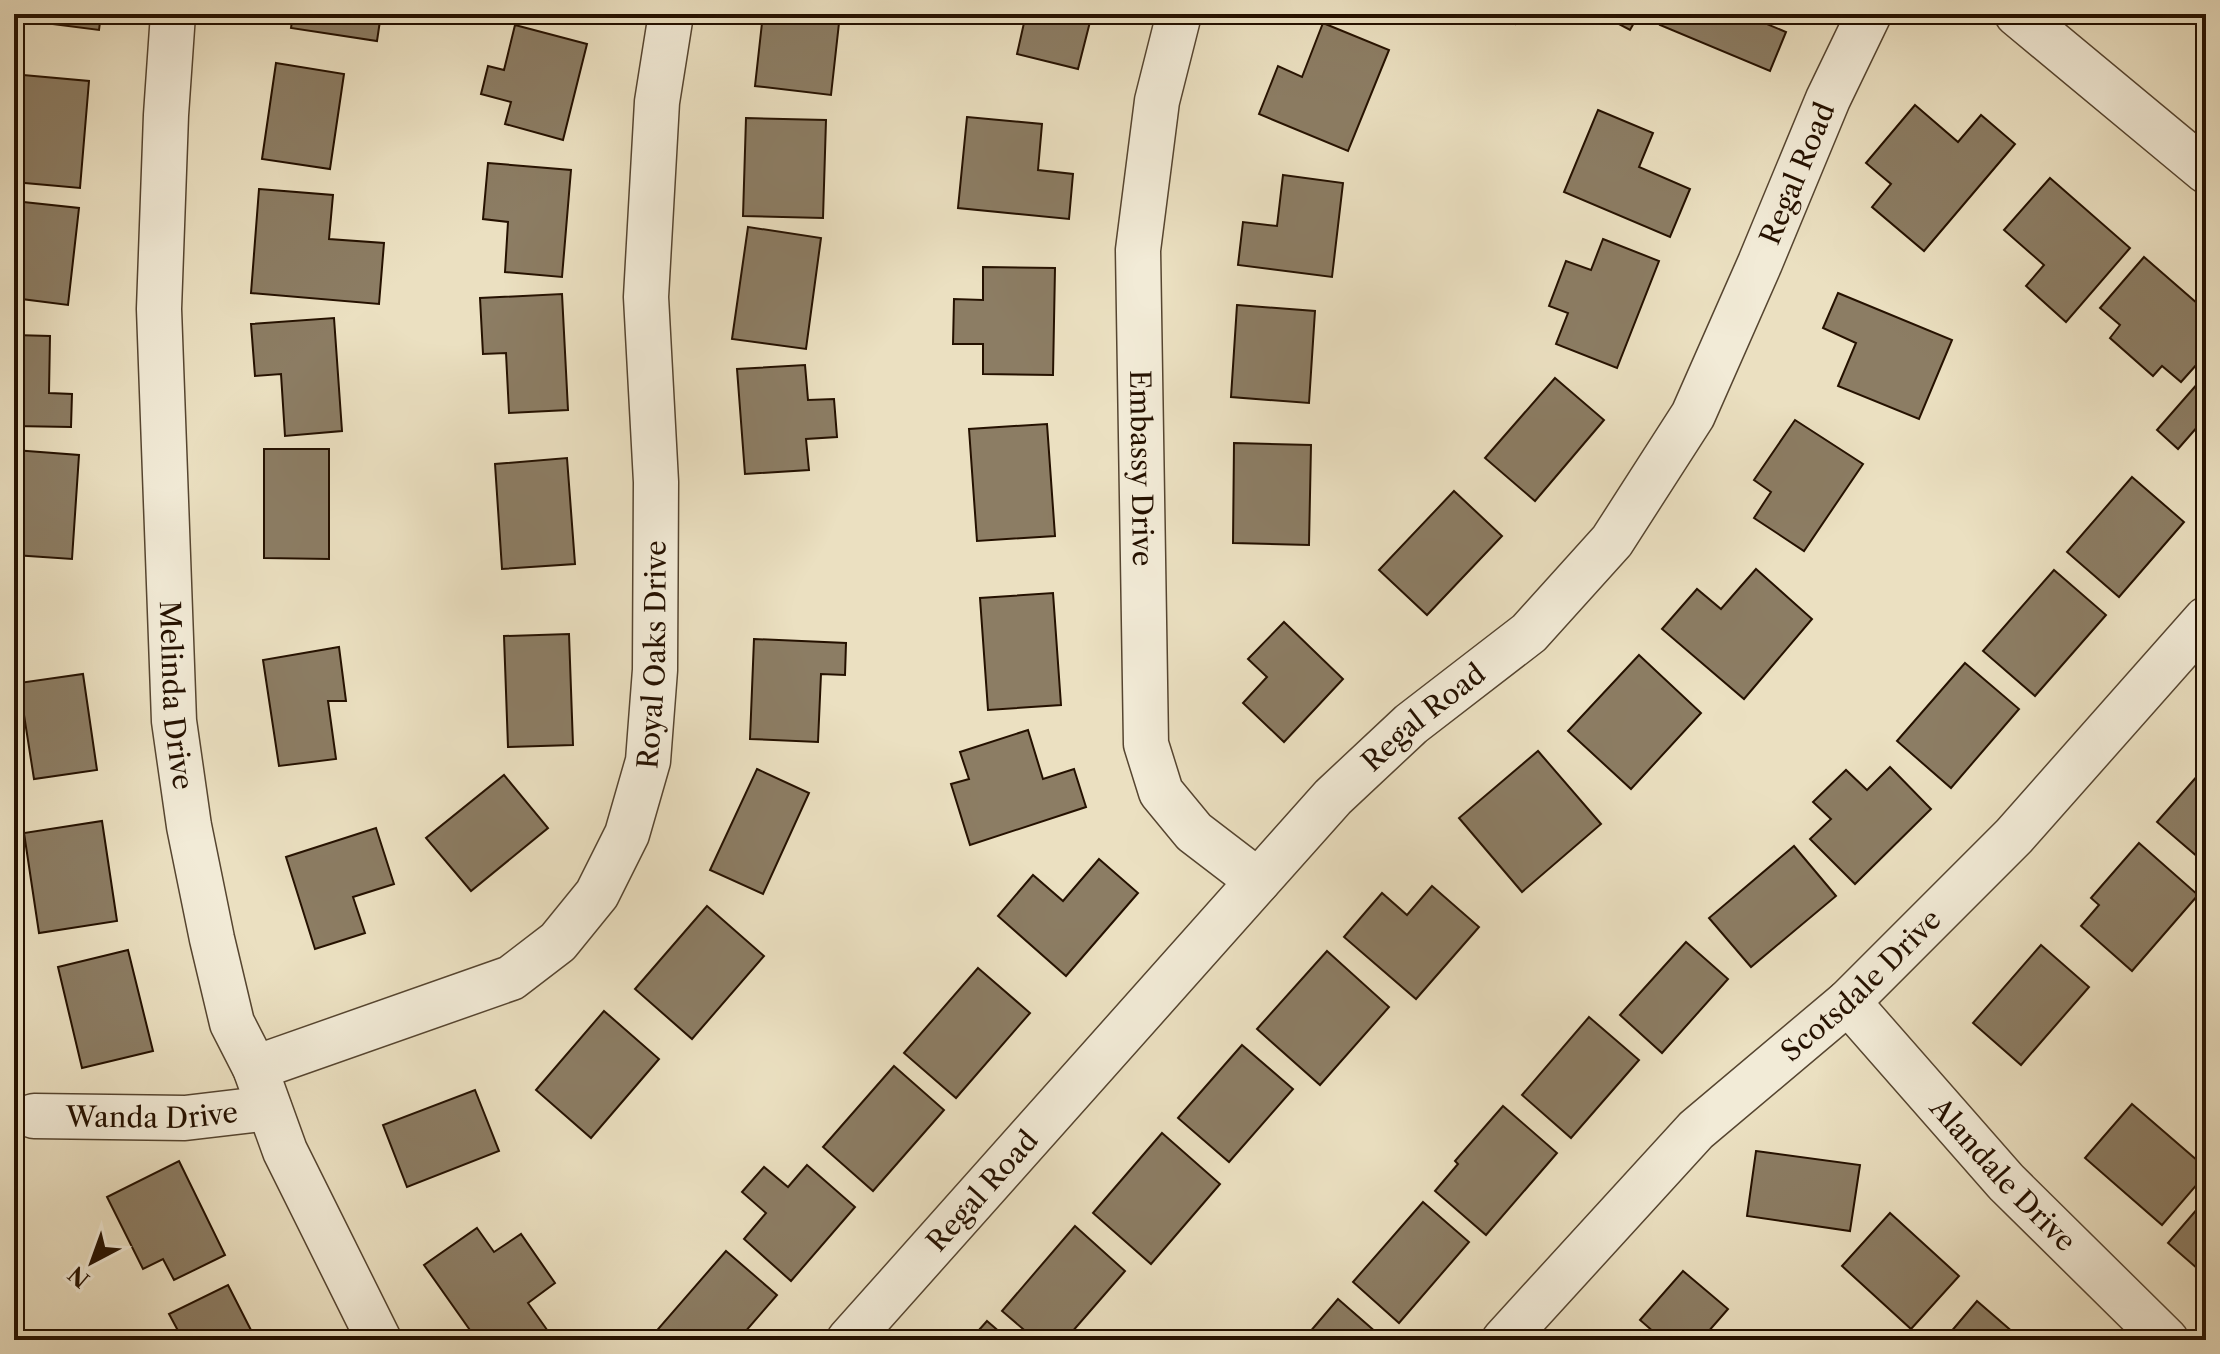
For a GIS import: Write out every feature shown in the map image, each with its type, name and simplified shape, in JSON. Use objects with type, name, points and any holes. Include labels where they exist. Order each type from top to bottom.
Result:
[{"type":"street","name":"Melinda Drive","points":[[173,14],[159,309],[174,721],[189,826],[232,1023],[255,1068],[285,1151],[379,1340]]},
{"type":"street","name":"Royal Oaks Drive","points":[[255,1068],[511,978],[558,942],[597,894],[627,834],[648,761],[655,670],[656,482],[646,297],[657,102],[671,14]]},
{"type":"street","name":"Embassy Drive","points":[[1179,14],[1157,101],[1138,250],[1146,744],[1161,792],[1194,832],[1258,881]]},
{"type":"street","name":"Regal Road","points":[[849,1340],[1333,797],[1411,724],[1529,633],[1612,541],[1693,415],[1828,99],[1869,14]]},
{"type":"street","points":[[2017,14],[2206,171]]},
{"type":"street","name":"Scotsdale Drive","points":[[1504,1340],[1696,1130],[1848,1002],[2014,836],[2206,619]]},
{"type":"street","name":"Alandale Drive","points":[[1848,1002],[2006,1182],[2162,1339]]},
{"type":"street","name":"Wanda Drive","points":[[34,1116],[185,1118],[269,1108]]},
{"type":"building","points":[[14,14],[101,14],[99,30],[14,19]]},
{"type":"building","points":[[293,14],[381,14],[377,41],[291,28]]},
{"type":"building","points":[[763,14],[840,14],[831,95],[755,86]]},
{"type":"building","points":[[1026,14],[1092,14],[1078,69],[1017,54]]},
{"type":"building","points":[[1486,14],[1519,14],[1515,24]]},
{"type":"building","points":[[1600,14],[1639,14],[1630,30]]},
{"type":"building","points":[[1665,14],[1743,14],[1786,32],[1770,71],[1660,25]]},
{"type":"building","points":[[2206,14],[2206,30],[2197,23]]},
{"type":"building","points":[[1323,23],[1389,50],[1348,151],[1259,114],[1278,66],[1302,77]]},
{"type":"building","points":[[515,25],[587,44],[563,140],[505,124],[511,102],[481,94],[488,66],[504,70]]},
{"type":"building","points":[[276,63],[344,74],[330,169],[262,159]]},
{"type":"building","points":[[23,75],[89,81],[80,188],[14,182]]},
{"type":"building","points":[[1915,105],[1958,142],[1981,115],[2015,144],[1924,251],[1872,207],[1891,184],[1866,163]]},
{"type":"building","points":[[1598,110],[1653,133],[1639,167],[1690,189],[1670,237],[1564,192]]},
{"type":"building","points":[[967,117],[1042,124],[1038,170],[1073,174],[1069,219],[958,208]]},
{"type":"building","points":[[746,118],[826,120],[823,218],[743,216]]},
{"type":"building","points":[[488,163],[571,170],[562,277],[505,272],[508,222],[483,219]]},
{"type":"building","points":[[1283,175],[1343,183],[1332,277],[1238,265],[1243,222],[1277,226]]},
{"type":"building","points":[[2050,178],[2130,248],[2066,322],[2026,286],[2044,265],[2004,230]]},
{"type":"building","points":[[259,189],[333,195],[329,239],[384,243],[379,304],[251,293]]},
{"type":"building","points":[[14,201],[79,208],[68,305],[14,298]]},
{"type":"building","points":[[748,227],[821,238],[806,349],[732,339]]},
{"type":"building","points":[[1603,239],[1659,261],[1617,368],[1556,344],[1568,313],[1549,306],[1566,261],[1591,270]]},
{"type":"building","points":[[2144,257],[2206,311],[2206,354],[2181,382],[2162,366],[2153,376],[2110,338],[2120,325],[2100,308]]},
{"type":"building","points":[[983,267],[1055,268],[1053,375],[983,374],[983,344],[953,344],[954,299],[983,300]]},
{"type":"building","points":[[1838,293],[1952,340],[1919,419],[1838,386],[1856,343],[1823,328]]},
{"type":"building","points":[[562,294],[568,410],[509,413],[506,353],[483,354],[480,298]]},
{"type":"building","points":[[1237,305],[1315,311],[1309,403],[1231,397]]},
{"type":"building","points":[[334,318],[342,431],[285,436],[281,374],[255,376],[251,324]]},
{"type":"building","points":[[14,335],[50,336],[49,393],[72,394],[71,427],[14,426]]},
{"type":"building","points":[[805,365],[808,400],[834,399],[837,437],[806,439],[809,470],[745,474],[737,369]]},
{"type":"building","points":[[2206,374],[2206,431],[2199,425],[2178,449],[2157,430]]},
{"type":"building","points":[[1555,378],[1604,420],[1535,501],[1485,458]]},
{"type":"building","points":[[1795,420],[1863,464],[1804,551],[1754,518],[1771,492],[1754,480]]},
{"type":"building","points":[[1047,424],[1055,536],[977,541],[969,429]]},
{"type":"building","points":[[1234,443],[1311,445],[1309,545],[1233,543]]},
{"type":"building","points":[[264,449],[329,449],[329,559],[264,558]]},
{"type":"building","points":[[14,450],[79,455],[72,559],[14,555]]},
{"type":"building","points":[[567,458],[575,564],[502,569],[495,464]]},
{"type":"building","points":[[2132,477],[2184,522],[2119,597],[2067,552]]},
{"type":"building","points":[[1454,491],[1502,536],[1427,615],[1379,570]]},
{"type":"building","points":[[1756,569],[1812,619],[1744,699],[1662,629],[1697,589],[1721,609]]},
{"type":"building","points":[[2054,570],[2106,615],[2035,696],[1983,651]]},
{"type":"building","points":[[1053,593],[1061,705],[988,710],[980,598]]},
{"type":"building","points":[[1284,622],[1343,679],[1284,742],[1243,703],[1267,677],[1248,659]]},
{"type":"building","points":[[569,634],[573,745],[508,747],[504,636]]},
{"type":"building","points":[[754,639],[846,643],[845,675],[821,674],[818,742],[750,739]]},
{"type":"building","points":[[339,647],[346,701],[328,701],[336,759],[279,766],[263,660]]},
{"type":"building","points":[[1639,655],[1701,713],[1631,789],[1568,731]]},
{"type":"building","points":[[1965,663],[2019,709],[1951,788],[1897,741]]},
{"type":"building","points":[[83,674],[97,770],[34,779],[19,683]]},
{"type":"building","points":[[1028,730],[1043,779],[1074,769],[1086,807],[970,845],[951,784],[969,779],[960,752]]},
{"type":"building","points":[[1538,751],[1601,824],[1522,892],[1459,818]]},
{"type":"building","points":[[2206,766],[2206,864],[2157,822]]},
{"type":"building","points":[[1890,767],[1931,809],[1855,884],[1810,839],[1831,819],[1813,802],[1846,770],[1867,790]]},
{"type":"building","points":[[757,769],[809,793],[763,894],[710,870]]},
{"type":"building","points":[[504,775],[548,828],[471,891],[426,838]]},
{"type":"building","points":[[102,821],[117,921],[39,933],[24,833]]},
{"type":"building","points":[[376,828],[394,884],[353,897],[365,933],[315,949],[286,857]]},
{"type":"building","points":[[2139,843],[2198,895],[2132,971],[2081,926],[2099,905],[2091,898]]},
{"type":"building","points":[[1794,846],[1836,896],[1751,967],[1709,918]]},
{"type":"building","points":[[1099,859],[1138,893],[1066,976],[998,916],[1033,875],[1063,901]]},
{"type":"building","points":[[1432,886],[1479,927],[1416,999],[1344,937],[1382,893],[1407,915]]},
{"type":"building","points":[[707,906],[764,956],[692,1039],[635,989]]},
{"type":"building","points":[[1686,942],[1728,979],[1662,1053],[1620,1015]]},
{"type":"building","points":[[2041,945],[2089,987],[2021,1065],[1973,1023]]},
{"type":"building","points":[[128,950],[153,1051],[82,1068],[58,967]]},
{"type":"building","points":[[1327,951],[1389,1007],[1320,1085],[1257,1029]]},
{"type":"building","points":[[978,968],[1030,1013],[956,1098],[904,1053]]},
{"type":"building","points":[[604,1011],[659,1059],[591,1138],[536,1090]]},
{"type":"building","points":[[1589,1017],[1639,1060],[1571,1138],[1522,1095]]},
{"type":"building","points":[[1242,1045],[1293,1089],[1229,1162],[1178,1118]]},
{"type":"building","points":[[894,1066],[944,1110],[873,1191],[823,1147]]},
{"type":"building","points":[[475,1090],[499,1151],[407,1187],[383,1125]]},
{"type":"building","points":[[2132,1104],[2206,1168],[2206,1174],[2162,1225],[2085,1158]]},
{"type":"building","points":[[1503,1106],[1557,1153],[1486,1235],[1435,1191],[1458,1164],[1455,1161]]},
{"type":"building","points":[[1162,1133],[1220,1184],[1151,1264],[1093,1213]]},
{"type":"building","points":[[1756,1151],[1860,1165],[1850,1231],[1747,1216]]},
{"type":"building","points":[[179,1161],[225,1255],[174,1280],[163,1259],[143,1269],[107,1197]]},
{"type":"building","points":[[807,1165],[855,1207],[791,1281],[744,1239],[766,1213],[742,1192],[764,1167],[788,1187]]},
{"type":"building","points":[[1423,1202],[1469,1242],[1399,1323],[1353,1282]]},
{"type":"building","points":[[2206,1202],[2206,1276],[2168,1243]]},
{"type":"building","points":[[1890,1213],[1959,1276],[1911,1329],[1842,1266]]},
{"type":"building","points":[[1075,1226],[1125,1271],[1065,1340],[1036,1340],[1002,1311]]},
{"type":"building","points":[[477,1228],[494,1252],[521,1234],[555,1283],[528,1303],[550,1334],[543,1340],[477,1340],[424,1265]]},
{"type":"building","points":[[726,1251],[777,1295],[738,1340],[657,1340],[652,1336]]},
{"type":"building","points":[[1683,1271],[1728,1309],[1701,1340],[1663,1340],[1640,1320]]},
{"type":"building","points":[[228,1285],[256,1340],[183,1340],[169,1314]]},
{"type":"building","points":[[1338,1299],[1385,1340],[1303,1340]]},
{"type":"building","points":[[1977,1301],[2022,1340],[1944,1340]]},
{"type":"building","points":[[987,1321],[1009,1340],[970,1340]]}]
